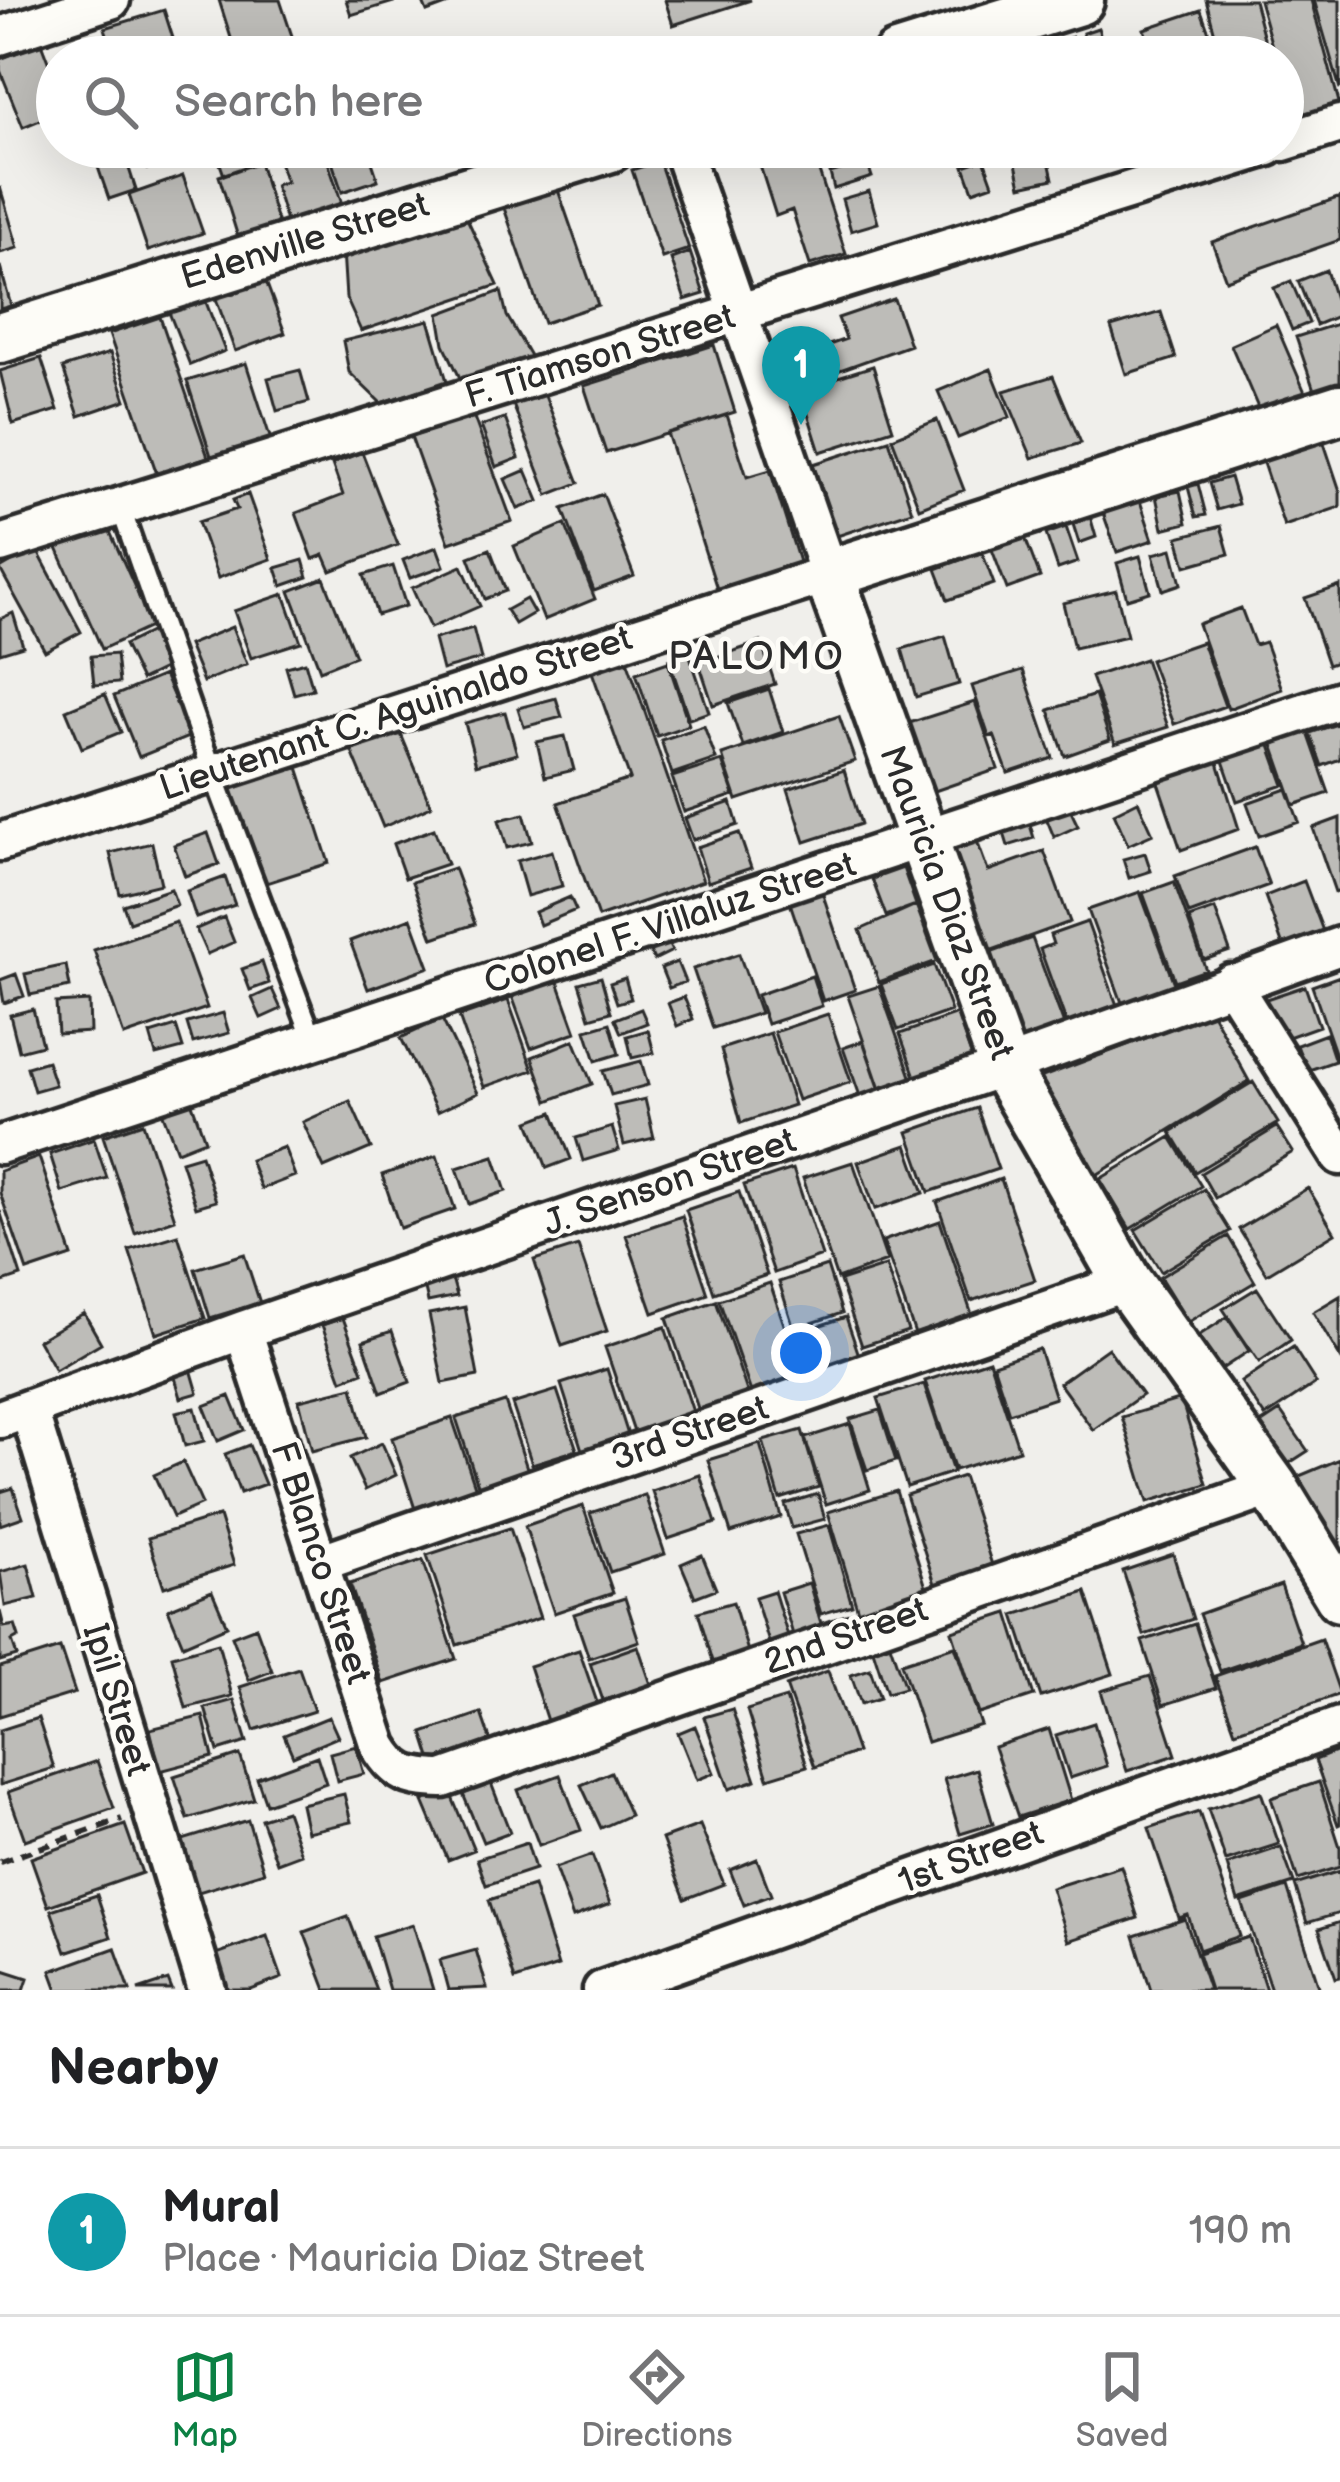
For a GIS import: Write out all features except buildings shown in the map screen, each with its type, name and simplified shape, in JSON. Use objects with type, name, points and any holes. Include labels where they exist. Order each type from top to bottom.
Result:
[{"type":"street","points":[[0,35],[111,0]]},
{"type":"street","points":[[964,36],[1079,0]]},
{"type":"street","points":[[1304,135],[1340,124]]},
{"type":"street","name":"Edenville Street","points":[[0,338],[543,168]]},
{"type":"street","name":"Mauricia Diaz Street","points":[[688,168],[1004,1067],[1127,1282],[1273,1486],[1340,1597]]},
{"type":"street","name":"F. Tiamson Street","points":[[0,544],[1201,168]]},
{"type":"street","name":"Lieutenant C. Aguinaldo Street","points":[[0,842],[1340,409]]},
{"type":"street","name":"Colonel F. Villaluz Street","points":[[0,1145],[1340,700]]},
{"type":"street","name":"J. Senson Street","points":[[14,1414],[1340,946]]},
{"type":"street","points":[[1231,983],[1340,1156]]},
{"type":"street","name":"3rd Street","points":[[322,1562],[1127,1282]]},
{"type":"street","name":"F Blanco Street","points":[[243,1330],[379,1746],[391,1766],[417,1779]]},
{"type":"street","name":"Ipil Street","points":[[14,1414],[207,1990]]},
{"type":"street","name":"2nd Street","points":[[417,1779],[443,1779],[1273,1486]]},
{"type":"street","name":"1st Street","points":[[602,1990],[1340,1726]]},
{"type":"lane","points":[[121,506],[213,773],[314,1042]]},
{"type":"path","points":[[0,1862],[148,1810]]},
{"type":"place","name":"Mural","points":[[801,425]]},
{"type":"district","name":"PALOMO","points":[[757,657]]}]
